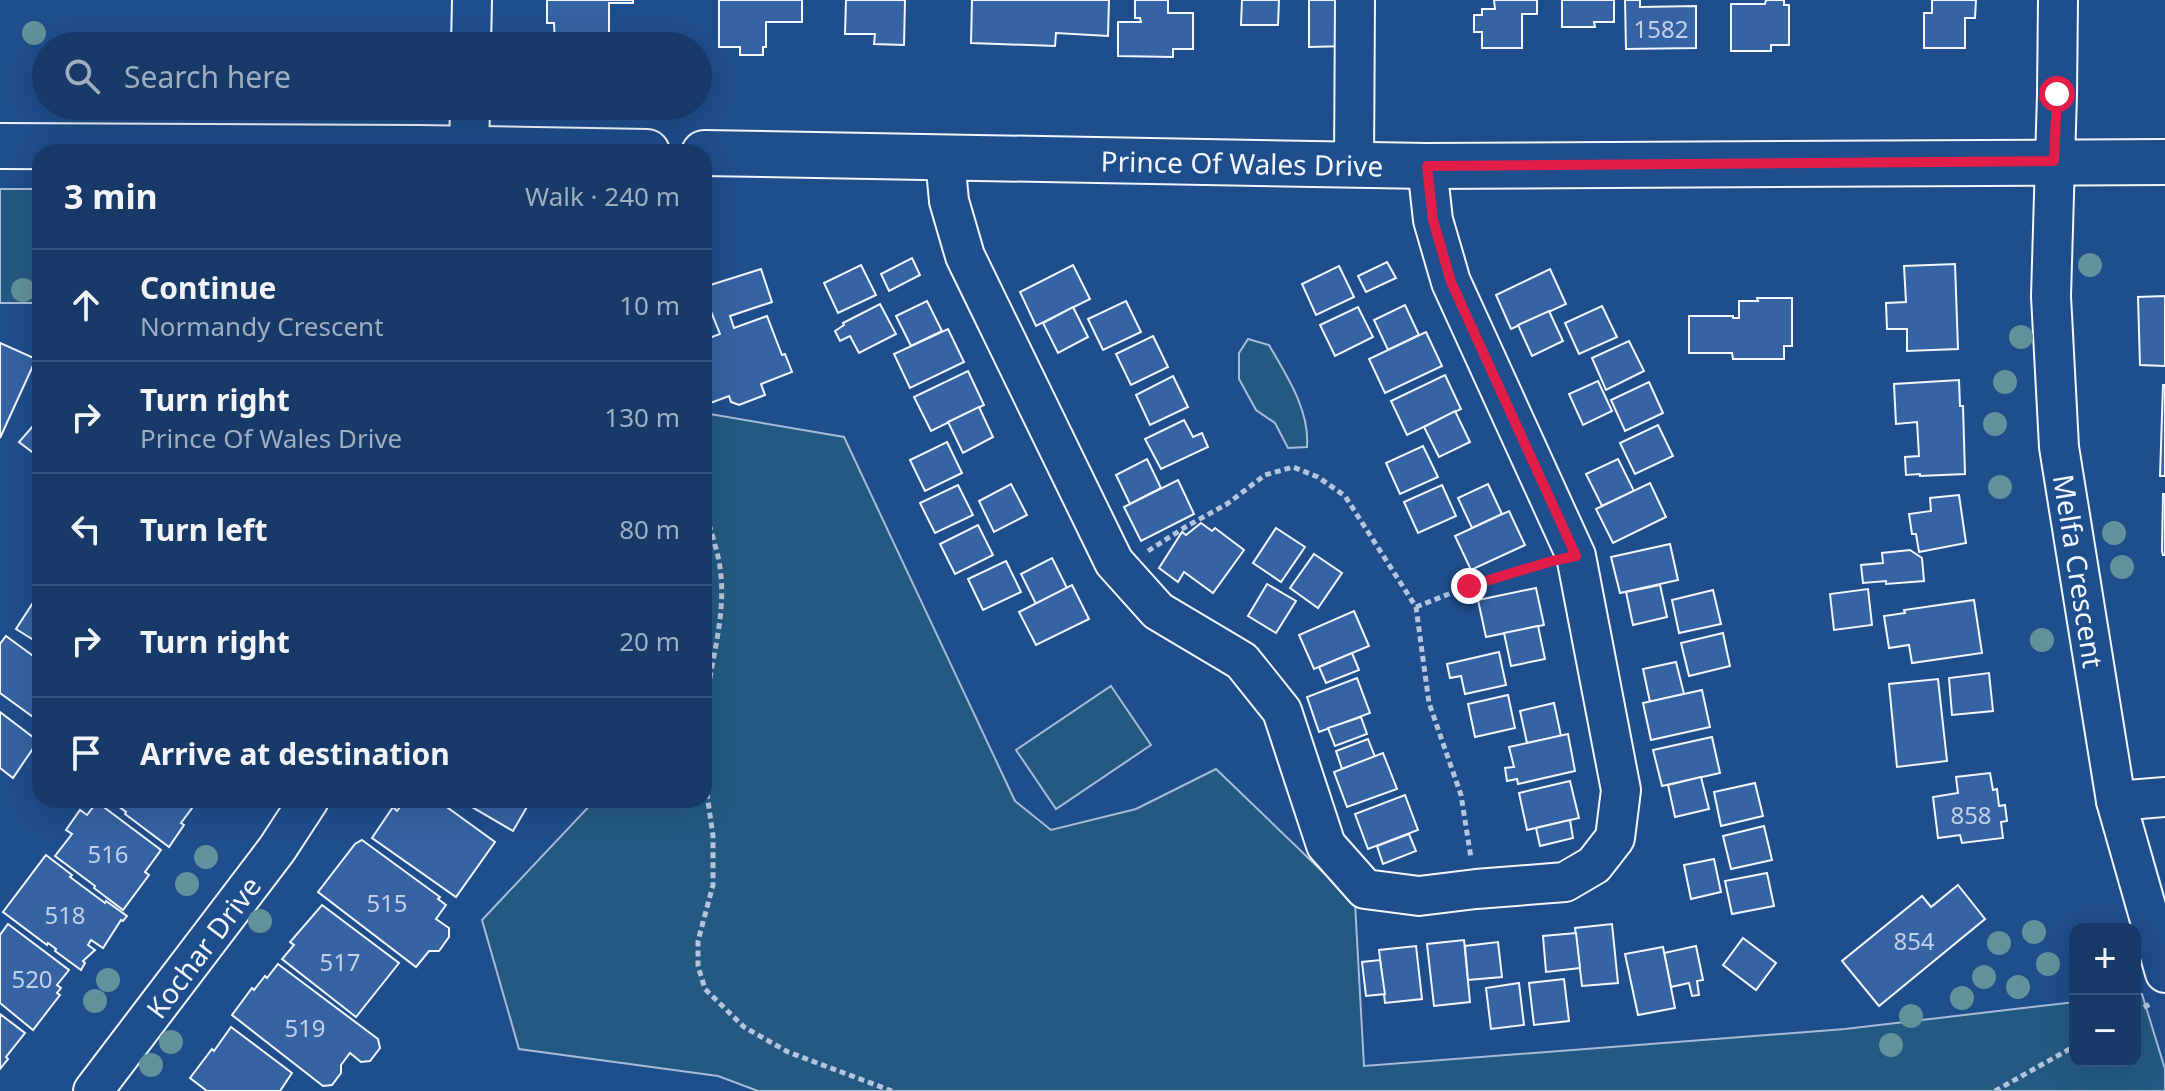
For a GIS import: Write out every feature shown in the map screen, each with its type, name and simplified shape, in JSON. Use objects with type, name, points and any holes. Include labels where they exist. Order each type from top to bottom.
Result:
[{"type":"main road","points":[[0,146],[32,146]]},
{"type":"main road","name":"Prince Of Wales Drive","points":[[712,153],[1427,166],[2165,162]]},
{"type":"street","points":[[471,32],[472,0]]},
{"type":"street","points":[[1354,165],[1355,0]]},
{"type":"street","name":"Melfa Crescent","points":[[2058,0],[2051,296],[2059,447],[2116,801],[2165,973]]},
{"type":"street","points":[[469,144],[470,120]]},
{"type":"street","points":[[945,158],[949,201],[965,256],[1114,562],[1158,611],[1242,661],[1282,711],[1326,845],[1365,889],[1419,896],[1565,882],[1594,865],[1615,838],[1621,790],[1576,556],[1451,282],[1433,220],[1427,166]]},
{"type":"street","points":[[2116,801],[2165,797]]},
{"type":"street","name":"Kochar Drive","points":[[93,1091],[277,849],[304,808]]},
{"type":"path","points":[[1120,568],[1227,504],[1265,475],[1293,467],[1318,477],[1345,496],[1416,607],[1429,703],[1461,795],[1476,889]]},
{"type":"path","points":[[712,533],[723,600],[712,672]]},
{"type":"path","points":[[1416,607],[1469,586],[1576,556]]},
{"type":"path","points":[[709,808],[713,836],[713,885],[698,941],[698,966],[705,989],[744,1027],[788,1052],[892,1091]]},
{"type":"path","points":[[1995,1091],[2069,1049]]},
{"type":"shaded area","points":[[0,189],[32,189],[32,303],[0,303]]},
{"type":"shaded area","points":[[1248,339],[1269,345],[1283,369],[1305,420],[1307,447],[1288,448],[1275,423],[1256,410],[1239,379],[1239,353]]},
{"type":"shaded area","points":[[712,414],[844,437],[1015,801],[1051,830],[1136,809],[1216,769],[1355,903],[1364,1066],[1845,1029],[2069,1003],[2069,1067],[2141,1067],[2142,994],[2165,1069],[2165,1091],[758,1091],[718,1076],[519,1049],[482,920],[587,808],[712,808]]},
{"type":"shaded area","points":[[1111,686],[1151,745],[1056,809],[1016,750]]},
{"type":"building","points":[[547,0],[633,0],[633,3],[609,3],[609,32],[554,32],[554,23],[547,23]]},
{"type":"building","points":[[719,0],[802,0],[802,22],[766,22],[763,55],[740,55],[740,47],[719,47]]},
{"type":"building","points":[[846,0],[905,0],[904,45],[874,44],[875,34],[845,34]]},
{"type":"building","points":[[972,0],[1109,0],[1108,36],[1056,33],[1055,46],[971,43]]},
{"type":"building","points":[[1135,0],[1168,0],[1168,13],[1193,13],[1193,49],[1173,49],[1173,57],[1118,56],[1118,22],[1141,22],[1140,18],[1135,18]]},
{"type":"building","points":[[1242,0],[1279,0],[1278,25],[1241,25]]},
{"type":"building","points":[[1309,0],[1348,0],[1349,46],[1309,47]]},
{"type":"building","points":[[1494,0],[1537,0],[1537,14],[1522,14],[1522,48],[1482,48],[1482,32],[1474,32],[1474,15],[1482,15],[1482,9],[1495,9]]},
{"type":"building","points":[[1562,0],[1614,0],[1614,22],[1594,22],[1595,27],[1562,27]]},
{"type":"building","points":[[1625,0],[1640,0],[1640,7],[1696,6],[1696,48],[1626,49]]},
{"type":"building","points":[[1766,0],[1784,0],[1784,5],[1789,5],[1789,45],[1771,45],[1771,51],[1731,51],[1731,4],[1765,4]]},
{"type":"building","points":[[1932,0],[1976,0],[1975,18],[1965,18],[1965,48],[1924,48],[1924,13],[1932,13]]},
{"type":"building","points":[[912,258],[920,275],[889,291],[881,274]]},
{"type":"building","points":[[1387,262],[1396,278],[1366,292],[1358,276]]},
{"type":"building","points":[[1955,264],[1958,349],[1907,351],[1907,329],[1887,329],[1886,303],[1906,302],[1904,266]]},
{"type":"building","points":[[861,265],[876,295],[838,313],[824,283]]},
{"type":"building","points":[[1073,265],[1090,299],[1036,326],[1020,292]]},
{"type":"building","points":[[1339,266],[1354,297],[1316,315],[1302,284]]},
{"type":"building","points":[[761,269],[772,302],[730,316],[734,328],[767,316],[792,372],[761,384],[765,395],[739,405],[731,402],[729,396],[712,402],[712,337],[720,334],[712,314],[712,284]]},
{"type":"building","points":[[1550,269],[1566,304],[1511,329],[1496,295]]},
{"type":"building","points":[[2165,296],[2165,366],[2140,365],[2138,297]]},
{"type":"building","points":[[1757,298],[1792,298],[1792,346],[1784,346],[1784,359],[1733,359],[1732,353],[1689,353],[1689,316],[1739,318],[1739,301],[1758,301]]},
{"type":"building","points":[[927,301],[942,331],[911,346],[896,316]]},
{"type":"building","points":[[1126,301],[1141,332],[1103,350],[1088,319]]},
{"type":"building","points":[[880,304],[896,334],[859,353],[850,336],[840,341],[835,331],[843,323]]},
{"type":"building","points":[[1405,305],[1419,335],[1388,350],[1374,320]]},
{"type":"building","points":[[1602,306],[1617,337],[1579,354],[1565,323]]},
{"type":"building","points":[[1073,307],[1088,337],[1058,353],[1043,323]]},
{"type":"building","points":[[1358,307],[1373,337],[1335,356],[1320,325]]},
{"type":"building","points":[[1549,311],[1563,341],[1532,356],[1518,325]]},
{"type":"building","points":[[948,329],[964,362],[910,388],[894,354]]},
{"type":"building","points":[[1426,332],[1442,366],[1385,393],[1369,359]]},
{"type":"building","points":[[1153,336],[1168,367],[1131,385],[1116,354]]},
{"type":"building","points":[[1629,341],[1644,371],[1606,390],[1592,358]]},
{"type":"building","points":[[0,343],[32,357],[32,368],[0,438]]},
{"type":"building","points":[[968,371],[984,405],[931,431],[914,397]]},
{"type":"building","points":[[1445,375],[1461,409],[1407,435],[1391,401]]},
{"type":"building","points":[[1173,376],[1188,407],[1150,425],[1136,395]]},
{"type":"building","points":[[1959,380],[1965,474],[1906,475],[1905,457],[1919,456],[1917,422],[1896,424],[1894,384]]},
{"type":"building","points":[[1598,381],[1612,411],[1583,425],[1569,394]]},
{"type":"building","points":[[1649,382],[1663,413],[1625,431],[1611,400]]},
{"type":"building","points":[[2163,385],[2165,476],[2160,476]]},
{"type":"building","points":[[979,407],[993,437],[963,453],[948,422]]},
{"type":"building","points":[[1455,411],[1470,442],[1439,457],[1424,427]]},
{"type":"building","points":[[1184,420],[1193,437],[1202,433],[1208,447],[1161,469],[1145,439]]},
{"type":"building","points":[[1658,425],[1673,456],[1635,474],[1620,443]]},
{"type":"building","points":[[32,427],[32,452],[19,442]]},
{"type":"building","points":[[947,442],[962,473],[925,491],[910,460]]},
{"type":"building","points":[[1423,446],[1438,477],[1400,494],[1386,463]]},
{"type":"building","points":[[1147,459],[1161,488],[1130,504],[1116,475]]},
{"type":"building","points":[[1618,459],[1634,491],[1602,506],[1586,474]]},
{"type":"building","points":[[1178,480],[1194,514],[1141,541],[1124,507]]},
{"type":"building","points":[[1650,483],[1666,517],[1613,543],[1596,509]]},
{"type":"building","points":[[1011,484],[1027,515],[994,532],[979,501]]},
{"type":"building","points":[[1488,484],[1502,514],[1472,528],[1458,498]]},
{"type":"building","points":[[958,485],[973,515],[935,533],[920,503]]},
{"type":"building","points":[[1442,485],[1456,516],[1418,533],[1404,502]]},
{"type":"building","points":[[2165,494],[2165,555],[2162,551]]},
{"type":"building","points":[[1959,495],[1966,543],[1919,552],[1909,514],[1931,511],[1930,498]]},
{"type":"building","points":[[1509,511],[1525,545],[1471,570],[1455,536]]},
{"type":"building","points":[[1201,523],[1212,531],[1215,528],[1244,550],[1213,593],[1184,572],[1178,582],[1159,568],[1182,532],[1186,535]]},
{"type":"building","points":[[978,525],[993,555],[955,574],[940,544]]},
{"type":"building","points":[[1276,528],[1305,547],[1281,582],[1253,563]]},
{"type":"building","points":[[1670,544],[1678,580],[1620,593],[1611,557]]},
{"type":"building","points":[[1910,550],[1922,558],[1924,581],[1863,583],[1861,565],[1883,563],[1882,553]]},
{"type":"building","points":[[1314,554],[1342,573],[1318,608],[1290,588]]},
{"type":"building","points":[[1052,558],[1067,588],[1036,604],[1021,574]]},
{"type":"building","points":[[1006,561],[1021,592],[983,610],[968,579]]},
{"type":"building","points":[[1267,584],[1296,601],[1276,633],[1248,616]]},
{"type":"building","points":[[1072,585],[1089,619],[1036,645],[1019,612]]},
{"type":"building","points":[[1660,585],[1667,617],[1633,625],[1626,592]]},
{"type":"building","points":[[1536,588],[1544,625],[1486,637],[1478,600]]},
{"type":"building","points":[[1868,589],[1872,625],[1834,630],[1830,594]]},
{"type":"building","points":[[1713,590],[1721,624],[1679,633],[1672,600]]},
{"type":"building","points":[[1974,600],[1982,653],[1912,663],[1909,645],[1889,648],[1884,616],[1905,613],[1904,610]]},
{"type":"building","points":[[32,604],[32,639],[16,629]]},
{"type":"building","points":[[1354,611],[1369,646],[1314,669],[1299,635]]},
{"type":"building","points":[[1538,626],[1545,659],[1511,666],[1504,633]]},
{"type":"building","points":[[1723,633],[1730,666],[1689,676],[1681,643]]},
{"type":"building","points":[[6,636],[32,655],[32,716],[0,693],[0,644]]},
{"type":"building","points":[[1499,652],[1506,685],[1465,694],[1461,676],[1450,678],[1447,664]]},
{"type":"building","points":[[1352,653],[1359,670],[1326,683],[1319,667]]},
{"type":"building","points":[[1676,662],[1684,694],[1650,702],[1643,669]]},
{"type":"building","points":[[1989,673],[1993,711],[1952,715],[1949,678]]},
{"type":"building","points":[[1357,678],[1370,713],[1319,732],[1307,697]]},
{"type":"building","points":[[1938,679],[1947,761],[1897,767],[1889,684]]},
{"type":"building","points":[[1702,690],[1710,727],[1651,740],[1643,703]]},
{"type":"building","points":[[1508,695],[1515,728],[1475,737],[1468,704]]},
{"type":"building","points":[[1554,703],[1561,736],[1527,743],[1520,711]]},
{"type":"building","points":[[0,712],[32,736],[32,750],[13,778],[0,768]]},
{"type":"building","points":[[1361,717],[1367,734],[1335,746],[1328,728]]},
{"type":"building","points":[[1568,734],[1575,771],[1518,784],[1517,779],[1507,781],[1505,768],[1514,767],[1509,747]]},
{"type":"building","points":[[1712,737],[1720,773],[1662,786],[1653,750]]},
{"type":"building","points":[[1368,739],[1375,757],[1342,769],[1336,751]]},
{"type":"building","points":[[1383,753],[1397,789],[1347,807],[1334,772]]},
{"type":"building","points":[[1990,773],[1993,790],[1997,789],[1999,806],[2005,805],[2007,821],[2001,822],[2003,838],[1962,843],[1960,835],[1938,838],[1933,797],[1958,793],[1956,777]]},
{"type":"building","points":[[1701,777],[1709,809],[1675,817],[1668,785]]},
{"type":"building","points":[[1570,781],[1579,818],[1527,830],[1519,793]]},
{"type":"building","points":[[1755,783],[1763,816],[1721,826],[1714,792]]},
{"type":"building","points":[[1405,795],[1418,830],[1368,849],[1355,814]]},
{"type":"building","points":[[92,808],[105,808],[161,850],[145,872],[149,875],[123,910],[55,856],[72,834],[66,830],[80,810],[87,815]]},
{"type":"building","points":[[121,808],[192,808],[169,847]]},
{"type":"building","points":[[392,808],[397,811],[399,808],[448,808],[495,842],[456,897],[372,838]]},
{"type":"building","points":[[474,808],[526,808],[513,831]]},
{"type":"building","points":[[1570,820],[1573,838],[1540,846],[1536,828]]},
{"type":"building","points":[[1764,826],[1772,860],[1731,869],[1723,836]]},
{"type":"building","points":[[1409,834],[1416,851],[1383,864],[1377,846]]},
{"type":"building","points":[[362,840],[440,897],[438,899],[446,905],[436,919],[449,928],[449,937],[439,951],[429,951],[416,967],[318,892],[355,844]]},
{"type":"building","points":[[46,855],[72,875],[70,877],[127,916],[103,948],[91,940],[88,945],[95,950],[83,961],[81,970],[3,912]]},
{"type":"building","points":[[1714,859],[1721,892],[1691,899],[1684,865]]},
{"type":"building","points":[[1767,873],[1774,906],[1732,914],[1725,881]]},
{"type":"building","points":[[1958,885],[1985,919],[1879,1006],[1842,961],[1922,896],[1931,907]]},
{"type":"building","points":[[322,905],[399,963],[356,1017],[282,959],[294,945],[290,942]]},
{"type":"building","points":[[8,924],[69,970],[57,985],[61,988],[57,993],[60,995],[33,1030],[0,1003],[0,935]]},
{"type":"building","points":[[1612,924],[1618,983],[1582,986],[1575,928]]},
{"type":"building","points":[[1576,933],[1580,968],[1546,972],[1543,936]]},
{"type":"building","points":[[1743,938],[1776,963],[1756,990],[1723,965]]},
{"type":"building","points":[[1464,940],[1470,1002],[1434,1006],[1427,944]]},
{"type":"building","points":[[1498,942],[1502,977],[1468,980],[1465,946]]},
{"type":"building","points":[[1416,946],[1422,999],[1385,1003],[1379,950]]},
{"type":"building","points":[[1696,946],[1703,980],[1697,981],[1699,995],[1692,996],[1689,983],[1671,987],[1664,953]]},
{"type":"building","points":[[1663,947],[1675,1008],[1638,1015],[1625,954]]},
{"type":"building","points":[[1380,960],[1385,994],[1366,996],[1362,962]]},
{"type":"building","points":[[278,964],[378,1039],[380,1048],[370,1061],[361,1062],[350,1053],[332,1085],[323,1086],[232,1015],[252,988],[254,990],[265,976],[267,978]]},
{"type":"building","points":[[1564,979],[1569,1021],[1534,1025],[1529,983]]},
{"type":"building","points":[[1519,983],[1524,1025],[1491,1029],[1486,988]]},
{"type":"building","points":[[0,1014],[25,1033],[0,1069]]},
{"type":"building","points":[[231,1027],[292,1073],[280,1091],[207,1091],[190,1078]]},
{"type":"route","points":[[1469,586],[1576,556],[1451,282],[1433,220],[1427,166],[2054,161],[2057,94]]}]
